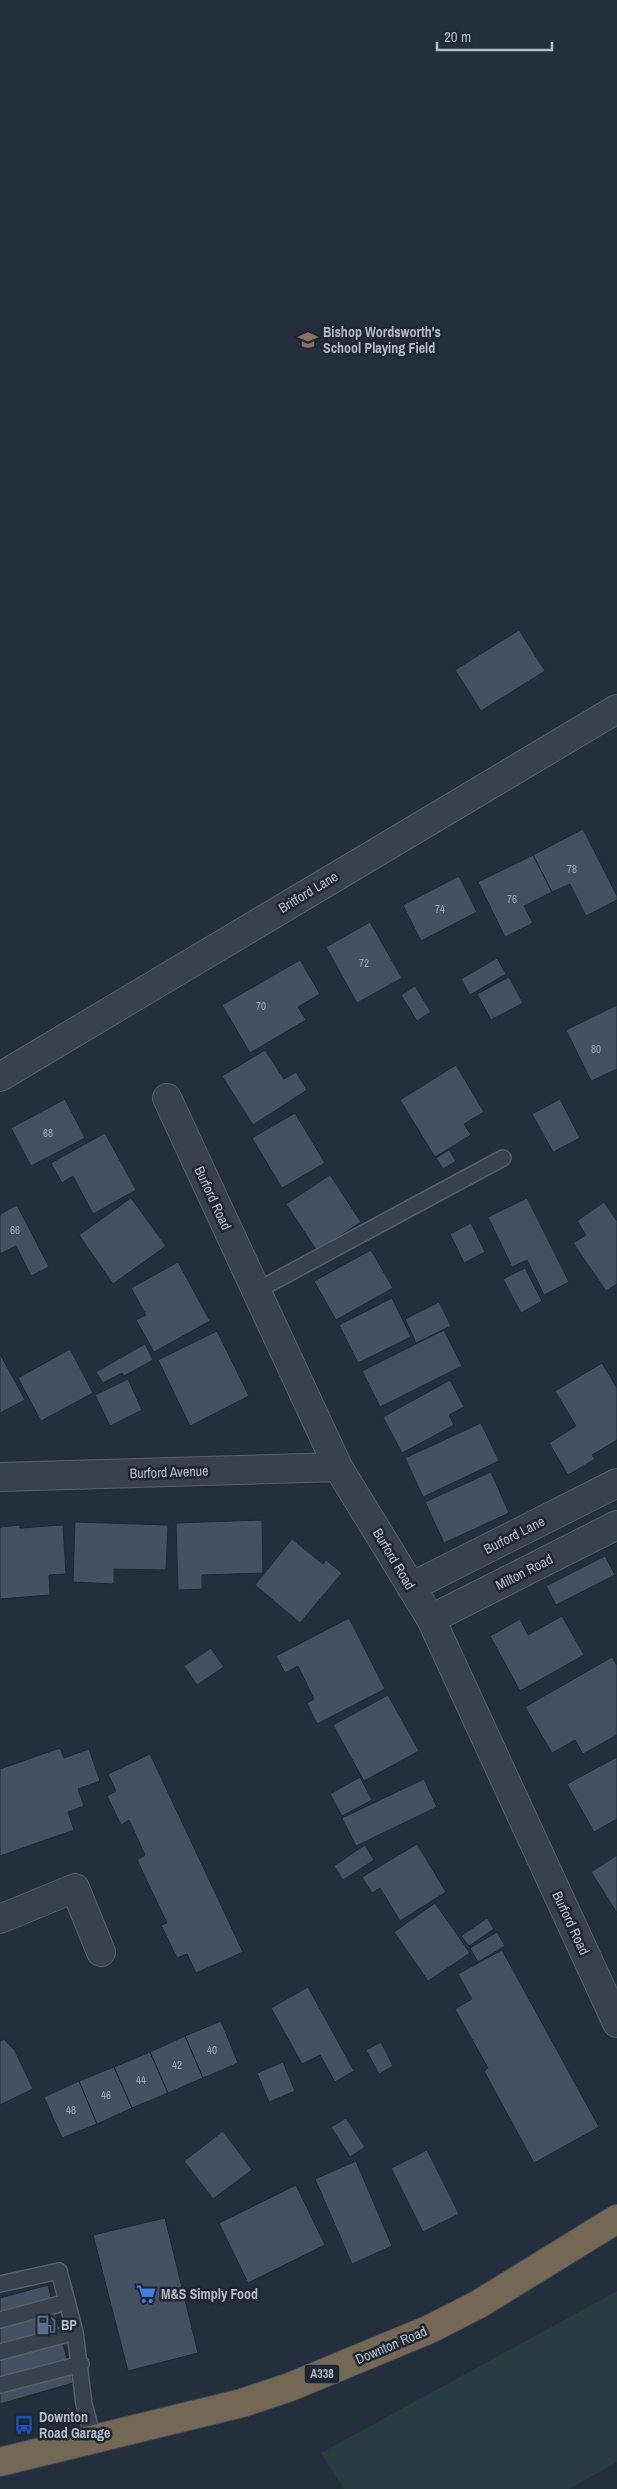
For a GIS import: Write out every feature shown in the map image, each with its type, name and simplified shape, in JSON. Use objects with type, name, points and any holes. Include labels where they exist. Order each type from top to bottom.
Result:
[{"type":"highway","name":"Downton Road","points":[[0,2462],[94,2441],[270,2394],[430,2329],[479,2304],[617,2219]]},
{"type":"street","name":"Britford Lane","points":[[0,1077],[617,709]]},
{"type":"street","name":"Burford Road","points":[[167,1098],[338,1467],[431,1619],[617,2023]]},
{"type":"street","name":"Burford Avenue","points":[[0,1477],[338,1467]]},
{"type":"street","name":"Burford Lane","points":[[412,1587],[617,1482]]},
{"type":"street","name":"Milton Road","points":[[431,1619],[617,1525]]},
{"type":"street","points":[[0,1920],[75,1888],[101,1952]]},
{"type":"lane","points":[[256,1291],[504,1158]]},
{"type":"lane","points":[[0,2284],[59,2271],[75,2332],[84,2404],[94,2441]]},
{"type":"lane","points":[[0,2320],[66,2302]]},
{"type":"lane","points":[[0,2352],[75,2332]]},
{"type":"lane","points":[[0,2385],[80,2364]]},
{"type":"green space","points":[[617,2291],[617,2462],[569,2489],[344,2489],[321,2453]]},
{"type":"building","points":[[519,630],[545,671],[481,711],[455,670]]},
{"type":"building","points":[[583,829],[617,896],[617,900],[586,916],[570,884],[552,892],[533,855]]},
{"type":"building","points":[[533,855],[552,892],[524,906],[533,923],[505,937],[478,882]]},
{"type":"building","points":[[459,876],[477,912],[421,941],[403,905]]},
{"type":"building","points":[[370,922],[402,978],[357,1003],[326,947]]},
{"type":"building","points":[[497,958],[506,974],[470,995],[461,979]]},
{"type":"building","points":[[300,960],[320,994],[298,1007],[306,1020],[250,1053],[222,1005]]},
{"type":"building","points":[[509,977],[523,1003],[491,1020],[477,994]]},
{"type":"building","points":[[415,986],[431,1012],[417,1021],[401,995]]},
{"type":"building","points":[[617,1005],[617,1069],[591,1081],[566,1030]]},
{"type":"building","points":[[265,1050],[284,1079],[296,1072],[307,1090],[253,1125],[222,1076]]},
{"type":"building","points":[[456,1065],[484,1112],[464,1124],[471,1135],[435,1157],[400,1100]]},
{"type":"building","points":[[65,1099],[85,1138],[31,1166],[11,1128]]},
{"type":"building","points":[[560,1099],[580,1138],[553,1152],[532,1114]]},
{"type":"building","points":[[295,1113],[325,1163],[282,1188],[252,1138]]},
{"type":"building","points":[[105,1133],[136,1190],[93,1214],[73,1176],[62,1183],[51,1163]]},
{"type":"building","points":[[449,1150],[456,1161],[443,1169],[436,1158]]},
{"type":"building","points":[[330,1175],[361,1222],[317,1251],[286,1204]]},
{"type":"building","points":[[131,1198],[166,1246],[113,1284],[79,1235]]},
{"type":"building","points":[[527,1198],[569,1282],[544,1295],[527,1260],[512,1267],[488,1217]]},
{"type":"building","points":[[604,1202],[617,1221],[617,1284],[606,1291],[573,1243],[586,1235],[577,1221]]},
{"type":"building","points":[[17,1205],[49,1267],[31,1276],[16,1246],[0,1254],[0,1214]]},
{"type":"building","points":[[471,1223],[485,1252],[464,1263],[450,1234]]},
{"type":"building","points":[[371,1250],[393,1288],[336,1320],[314,1281]]},
{"type":"building","points":[[178,1262],[210,1321],[154,1352],[136,1320],[146,1315],[131,1288]]},
{"type":"building","points":[[525,1268],[542,1301],[521,1313],[503,1279]]},
{"type":"building","points":[[392,1298],[411,1337],[358,1363],[339,1325]]},
{"type":"building","points":[[439,1302],[451,1326],[416,1343],[405,1319]]},
{"type":"building","points":[[444,1330],[462,1366],[380,1407],[362,1371]]},
{"type":"building","points":[[217,1331],[249,1396],[190,1426],[158,1360]]},
{"type":"building","points":[[145,1344],[153,1360],[124,1376],[122,1373],[103,1383],[96,1372]]},
{"type":"building","points":[[70,1349],[93,1393],[41,1421],[18,1378]]},
{"type":"building","points":[[0,1354],[25,1400],[0,1413]]},
{"type":"building","points":[[602,1363],[617,1388],[617,1440],[592,1455],[595,1459],[568,1475],[549,1443],[576,1426],[555,1391]]},
{"type":"building","points":[[128,1379],[142,1410],[110,1426],[95,1395]]},
{"type":"building","points":[[450,1380],[464,1407],[449,1415],[454,1425],[402,1453],[383,1417]]},
{"type":"building","points":[[481,1423],[499,1461],[423,1497],[405,1458]]},
{"type":"building","points":[[491,1472],[509,1513],[444,1543],[425,1502]]},
{"type":"building","points":[[262,1520],[263,1573],[202,1575],[202,1589],[178,1590],[176,1523]]},
{"type":"building","points":[[75,1522],[168,1525],[166,1570],[114,1569],[114,1584],[73,1582]]},
{"type":"building","points":[[20,1525],[20,1528],[63,1525],[66,1574],[49,1575],[50,1595],[0,1599],[0,1527]]},
{"type":"building","points":[[292,1539],[323,1564],[326,1560],[342,1573],[300,1623],[255,1585]]},
{"type":"building","points":[[605,1556],[615,1575],[556,1605],[546,1586]]},
{"type":"building","points":[[562,1616],[584,1655],[520,1691],[490,1636],[520,1619],[528,1635]]},
{"type":"building","points":[[349,1618],[385,1689],[317,1724],[307,1703],[314,1699],[298,1666],[285,1673],[276,1656]]},
{"type":"building","points":[[211,1648],[224,1667],[197,1685],[184,1666]]},
{"type":"building","points":[[612,1657],[617,1665],[617,1735],[583,1754],[575,1740],[552,1753],[525,1707]]},
{"type":"building","points":[[388,1695],[419,1751],[364,1781],[333,1725]]},
{"type":"building","points":[[60,1748],[64,1758],[89,1749],[100,1781],[78,1789],[84,1806],[68,1812],[74,1830],[0,1856],[0,1769]]},
{"type":"building","points":[[150,1754],[243,1952],[196,1973],[187,1954],[177,1958],[161,1925],[167,1923],[137,1860],[145,1855],[129,1820],[121,1825],[107,1796],[116,1791],[108,1774]]},
{"type":"building","points":[[617,1757],[617,1819],[594,1832],[567,1784]]},
{"type":"building","points":[[360,1777],[372,1800],[342,1816],[330,1794]]},
{"type":"building","points":[[424,1779],[437,1807],[356,1846],[342,1818]]},
{"type":"building","points":[[417,1844],[446,1892],[400,1921],[380,1888],[372,1893],[362,1877]]},
{"type":"building","points":[[365,1845],[374,1860],[343,1880],[334,1866]]},
{"type":"building","points":[[617,1855],[617,1913],[591,1872]]},
{"type":"building","points":[[435,1903],[470,1953],[428,1981],[394,1932]]},
{"type":"building","points":[[487,1918],[494,1929],[469,1946],[461,1936]]},
{"type":"building","points":[[497,1932],[505,1946],[478,1962],[470,1948]]},
{"type":"building","points":[[502,1950],[599,2127],[534,2163],[484,2071],[488,2068],[455,2009],[472,1999],[458,1974]]},
{"type":"building","points":[[308,1987],[354,2071],[335,2082],[320,2055],[302,2064],[271,2008]]},
{"type":"building","points":[[221,2021],[238,2063],[203,2078],[185,2036]]},
{"type":"building","points":[[185,2036],[203,2078],[168,2093],[150,2052]]},
{"type":"building","points":[[4,2039],[15,2051],[33,2089],[0,2105],[0,2041]]},
{"type":"building","points":[[381,2042],[393,2066],[379,2074],[366,2050]]},
{"type":"building","points":[[150,2052],[168,2093],[132,2108],[114,2067]]},
{"type":"building","points":[[283,2062],[295,2091],[269,2102],[257,2073]]},
{"type":"building","points":[[114,2067],[132,2108],[97,2124],[79,2081]]},
{"type":"building","points":[[79,2081],[97,2124],[62,2138],[44,2097]]},
{"type":"building","points":[[346,2118],[365,2147],[350,2157],[331,2127]]},
{"type":"building","points":[[223,2131],[252,2170],[213,2199],[184,2161]]},
{"type":"building","points":[[427,2150],[459,2214],[423,2232],[391,2168]]},
{"type":"building","points":[[356,2161],[392,2246],[352,2264],[315,2179]]},
{"type":"building","points":[[296,2185],[325,2245],[248,2283],[219,2223]]},
{"type":"building","name":"M&S Simply Food","points":[[165,2218],[198,2353],[128,2371],[93,2235]]},
{"type":"building","points":[[48,2285],[73,2383],[0,2404],[0,2298]]},
{"type":"place","name":"Bishop Wordsworth's School Playing Field","points":[[308,340]]},
{"type":"place","name":"M&S Simply Food","points":[[146,2294]]},
{"type":"place","name":"BP","points":[[46,2325]]},
{"type":"place","name":"Downton Road Garage","points":[[24,2425]]}]
